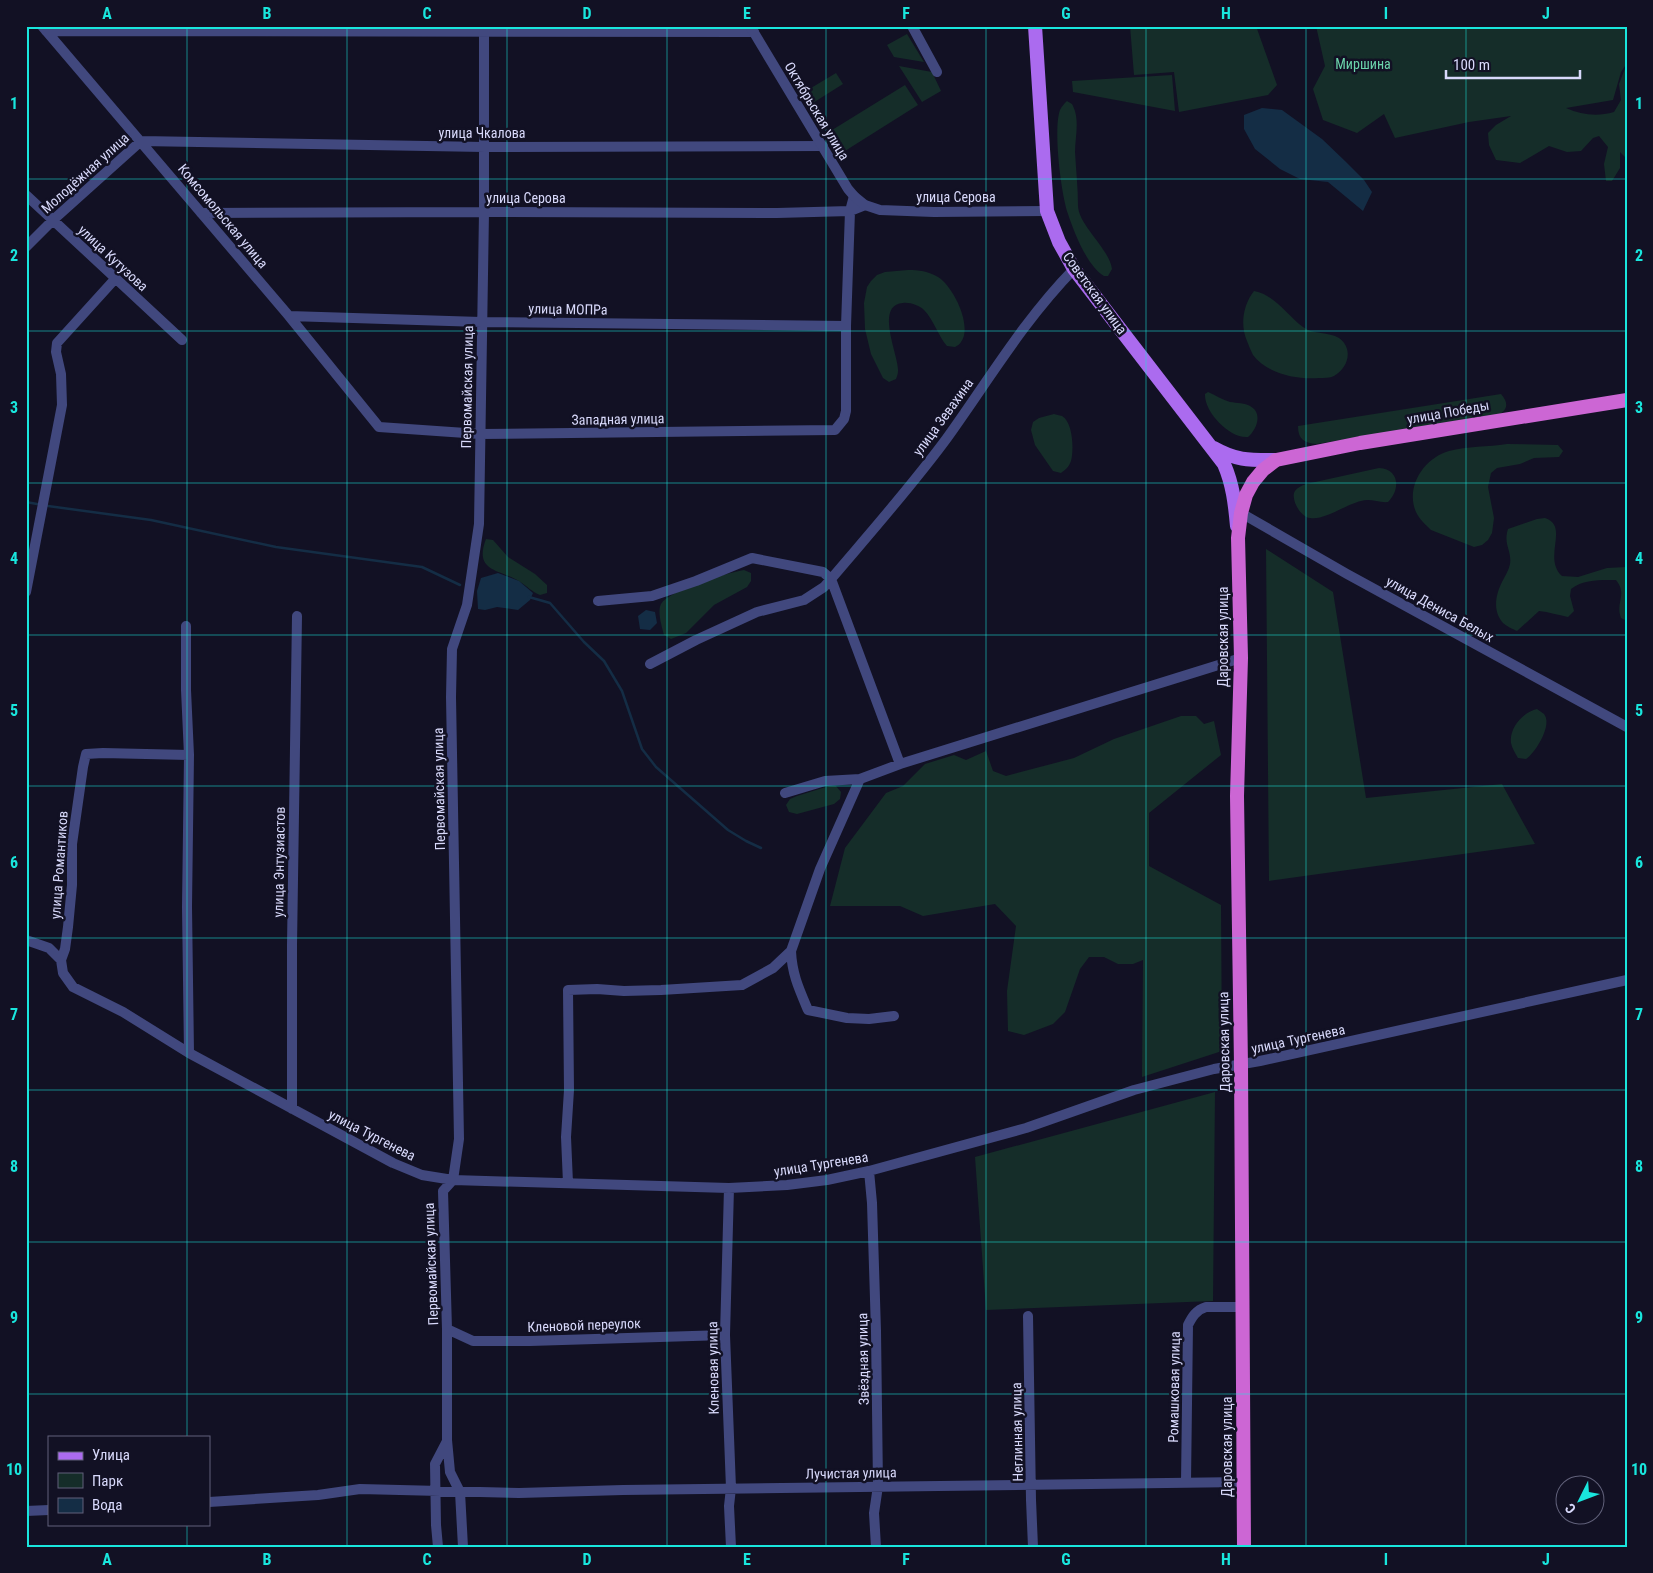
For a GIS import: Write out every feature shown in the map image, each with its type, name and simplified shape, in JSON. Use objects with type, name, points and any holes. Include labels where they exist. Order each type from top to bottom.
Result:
[{"type":"highway","name":"улица Победы","points":[[1253,482],[1263,470],[1276,460],[1360,442],[1627,400]]},
{"type":"highway","name":"Даровская улица","points":[[1244,1547],[1237,796],[1241,658],[1238,538],[1241,513],[1246,495],[1253,482]]},
{"type":"main road","name":"Советская улица","points":[[1035,26],[1047,211],[1059,242],[1074,269],[1224,464],[1230,479]]},
{"type":"main road","name":"Советская улица","points":[[1210,445],[1228,456],[1243,460]]},
{"type":"main road","name":"улица Победы","points":[[1243,460],[1276,460]]},
{"type":"main road","name":"Даровская улица","points":[[1230,479],[1235,498],[1238,538]]},
{"type":"street","points":[[912,26],[937,72]]},
{"type":"street","points":[[44,28],[752,29]]},
{"type":"street","name":"Комсомольская улица","points":[[44,28],[289,316],[379,427]]},
{"type":"street","name":"Первомайская улица","points":[[463,1547],[460,1492],[450,1472],[447,1440],[447,1329],[443,1191],[453,1180],[459,1139],[451,696],[452,650],[467,605],[479,524],[484,212],[484,29]]},
{"type":"street","name":"Октябрьская улица","points":[[752,29],[854,196],[865,205]]},
{"type":"street","name":"улица Чкалова","points":[[141,141],[484,147],[823,146]]},
{"type":"street","name":"Молодёжная улица","points":[[26,247],[53,220],[141,141]]},
{"type":"street","name":"улица Кутузова","points":[[26,195],[182,340]]},
{"type":"street","points":[[846,326],[850,212],[854,196]]},
{"type":"street","points":[[850,212],[865,205]]},
{"type":"street","name":"улица Серова","points":[[865,205],[880,210],[1047,211]]},
{"type":"street","name":"улица Серова","points":[[201,213],[850,212]]},
{"type":"street","name":"улица Зевахина","points":[[650,664],[757,612],[804,600],[824,587],[945,440],[1006,351],[1054,290],[1074,269]]},
{"type":"street","points":[[26,592],[62,405],[61,374],[56,352],[57,343],[115,278]]},
{"type":"street","name":"улица МОПРа","points":[[289,316],[481,322],[846,326]]},
{"type":"street","name":"Западная улица","points":[[379,427],[480,434],[834,430],[844,420],[846,411],[846,326]]},
{"type":"street","name":"улица Дениса Белых","points":[[1241,513],[1627,727]]},
{"type":"street","points":[[598,601],[652,596],[696,581],[752,558],[823,572],[831,579],[900,764]]},
{"type":"street","name":"улица Энтузиастов","points":[[292,1110],[292,945],[298,616]]},
{"type":"street","points":[[186,626],[189,756],[187,907],[189,1053]]},
{"type":"street","points":[[785,793],[825,781],[860,779],[900,764],[1241,658]]},
{"type":"street","name":"улица Романтиков","points":[[61,960],[65,948],[72,885],[72,844],[82,767],[86,754],[189,756]]},
{"type":"street","points":[[860,779],[820,869],[791,951],[794,980],[808,1010],[847,1018],[894,1016]]},
{"type":"street","points":[[26,940],[49,948],[61,960]]},
{"type":"street","points":[[568,1184],[566,1137],[569,1090],[568,990],[661,990],[742,984],[773,968],[791,951]]},
{"type":"street","name":"улица Тургенева","points":[[61,960],[63,973],[73,987],[123,1012],[189,1053],[292,1110],[393,1163],[422,1175],[453,1180],[729,1188],[787,1185],[827,1180],[869,1171],[1026,1128],[1134,1090],[1214,1069],[1241,1065],[1627,980]]},
{"type":"street","name":"Звёздная улица","points":[[869,1171],[872,1203],[876,1331],[878,1486],[874,1513],[876,1547]]},
{"type":"street","name":"Кленовая улица","points":[[729,1188],[725,1335],[731,1488],[729,1506],[731,1547]]},
{"type":"street","name":"Ромашковая улица","points":[[1186,1482],[1188,1325],[1200,1308],[1242,1307]]},
{"type":"street","name":"Неглинная улица","points":[[1028,1316],[1033,1547]]},
{"type":"street","name":"Кленовой переулок","points":[[447,1329],[473,1341],[725,1335]]},
{"type":"street","points":[[438,1547],[435,1464],[447,1440]]},
{"type":"street","name":"Лучистая улица","points":[[210,1502],[318,1495],[360,1489],[519,1493],[731,1488],[1243,1482]]},
{"type":"street","points":[[26,1511],[48,1510]]},
{"type":"green space","points":[[1130,26],[1256,26],[1277,85],[1268,95],[1179,112],[1174,72],[1134,75]]},
{"type":"green space","name":"Миршина","points":[[1316,26],[1627,26],[1627,158],[1620,152],[1620,168],[1612,181],[1606,181],[1604,164],[1608,147],[1599,136],[1593,138],[1581,151],[1567,152],[1549,146],[1520,163],[1496,160],[1489,145],[1488,133],[1496,125],[1511,116],[1469,122],[1395,138],[1384,114],[1357,133],[1323,120],[1313,89],[1325,66]],"holes":[[[1626,66],[1619,84],[1621,100],[1614,112],[1590,114],[1566,108],[1613,100],[1621,72]]]},
{"type":"green space","points":[[907,34],[924,62],[894,57],[887,45]]},
{"type":"green space","points":[[899,66],[932,72],[941,91],[922,102]]},
{"type":"green space","points":[[836,73],[843,84],[808,106],[801,94]]},
{"type":"green space","points":[[1172,75],[1175,111],[1073,92],[1072,81]]},
{"type":"green space","points":[[905,85],[918,105],[837,156],[824,135]]},
{"type":"green space","points":[[1067,101],[1073,105],[1076,117],[1075,152],[1078,206],[1083,221],[1110,261],[1112,269],[1108,276],[1104,276],[1098,271],[1087,257],[1065,205],[1057,131],[1060,110]]},
{"type":"green space","points":[[908,270],[927,272],[944,282],[960,307],[965,326],[964,335],[961,343],[957,346],[947,346],[931,318],[922,309],[909,303],[894,306],[890,312],[889,321],[898,372],[896,379],[889,382],[883,378],[871,354],[865,329],[864,303],[867,287],[877,275],[885,272]]},
{"type":"green space","points":[[1254,291],[1275,301],[1305,328],[1339,338],[1344,342],[1348,353],[1346,363],[1339,373],[1325,378],[1293,377],[1274,371],[1259,362],[1252,353],[1245,335],[1243,322],[1247,302]]},
{"type":"green space","points":[[1208,392],[1230,402],[1246,404],[1254,409],[1257,417],[1256,426],[1248,437],[1234,434],[1219,423],[1213,416],[1206,401],[1205,394]]},
{"type":"green space","points":[[1501,394],[1506,401],[1506,407],[1505,410],[1495,416],[1316,444],[1302,440],[1298,430],[1298,426]]},
{"type":"green space","points":[[1054,414],[1066,419],[1072,437],[1071,461],[1068,467],[1061,473],[1053,471],[1035,445],[1031,430],[1033,422],[1039,418]]},
{"type":"green space","points":[[1507,444],[1558,445],[1563,451],[1559,457],[1534,458],[1520,464],[1497,468],[1491,473],[1488,487],[1494,518],[1492,533],[1482,545],[1474,547],[1431,530],[1417,515],[1413,502],[1415,484],[1425,467],[1432,460],[1449,451]]},
{"type":"green space","points":[[1379,468],[1391,472],[1396,480],[1395,491],[1388,502],[1364,500],[1328,515],[1315,518],[1303,515],[1296,505],[1294,493],[1297,488],[1306,484]]},
{"type":"green space","points":[[1545,518],[1552,522],[1555,528],[1554,560],[1562,576],[1578,577],[1607,568],[1627,567],[1627,621],[1621,618],[1619,607],[1621,590],[1619,585],[1616,580],[1604,580],[1581,583],[1571,589],[1570,596],[1574,611],[1568,617],[1539,611],[1517,631],[1503,623],[1497,613],[1496,602],[1510,564],[1506,539],[1508,529]]},
{"type":"green space","points":[[486,539],[493,540],[508,557],[535,574],[547,585],[547,593],[537,594],[520,582],[497,572],[486,564],[483,558],[483,550]]},
{"type":"green space","points":[[1266,549],[1333,592],[1366,798],[1502,784],[1535,844],[1269,881]]},
{"type":"green space","points":[[744,570],[751,573],[751,581],[747,587],[714,605],[686,633],[671,639],[664,635],[660,620],[660,607],[666,599],[699,583]]},
{"type":"green space","points":[[1537,709],[1544,714],[1546,719],[1545,731],[1530,756],[1526,759],[1518,758],[1511,743],[1512,732],[1522,717]]},
{"type":"green space","points":[[1181,716],[1196,716],[1204,724],[1214,721],[1221,755],[1149,813],[1149,866],[1221,905],[1222,1051],[1142,1077],[1143,960],[1133,964],[1118,964],[1104,957],[1089,957],[1080,969],[1065,1012],[1053,1024],[1024,1035],[1008,1031],[1007,991],[1016,926],[995,904],[923,916],[900,906],[830,906],[845,848],[886,793],[903,786],[925,764],[954,755],[966,760],[986,751],[993,771],[1006,776],[1074,758],[1114,739]]},
{"type":"green space","points":[[829,786],[836,786],[841,792],[840,799],[834,804],[797,814],[789,812],[786,805],[790,799]]},
{"type":"green space","points":[[1215,1092],[1213,1301],[986,1310],[975,1157]]},
{"type":"water","points":[[1262,108],[1282,110],[1322,139],[1364,180],[1372,192],[1363,211],[1328,182],[1300,179],[1280,169],[1255,149],[1244,129],[1244,115]]},
{"type":"water","points":[[498,573],[519,581],[533,593],[530,600],[518,610],[497,607],[485,610],[478,609],[477,591],[481,578]]},
{"type":"water","points":[[646,610],[655,612],[657,623],[650,630],[640,629],[638,616]]},
{"type":"waterway","points":[[26,502],[37,504]]},
{"type":"waterway","points":[[48,506],[151,520],[276,547],[422,567],[460,585]]},
{"type":"waterway","points":[[529,597],[550,603],[584,642],[604,661],[622,691],[642,749],[656,767],[728,830],[761,848]]}]
